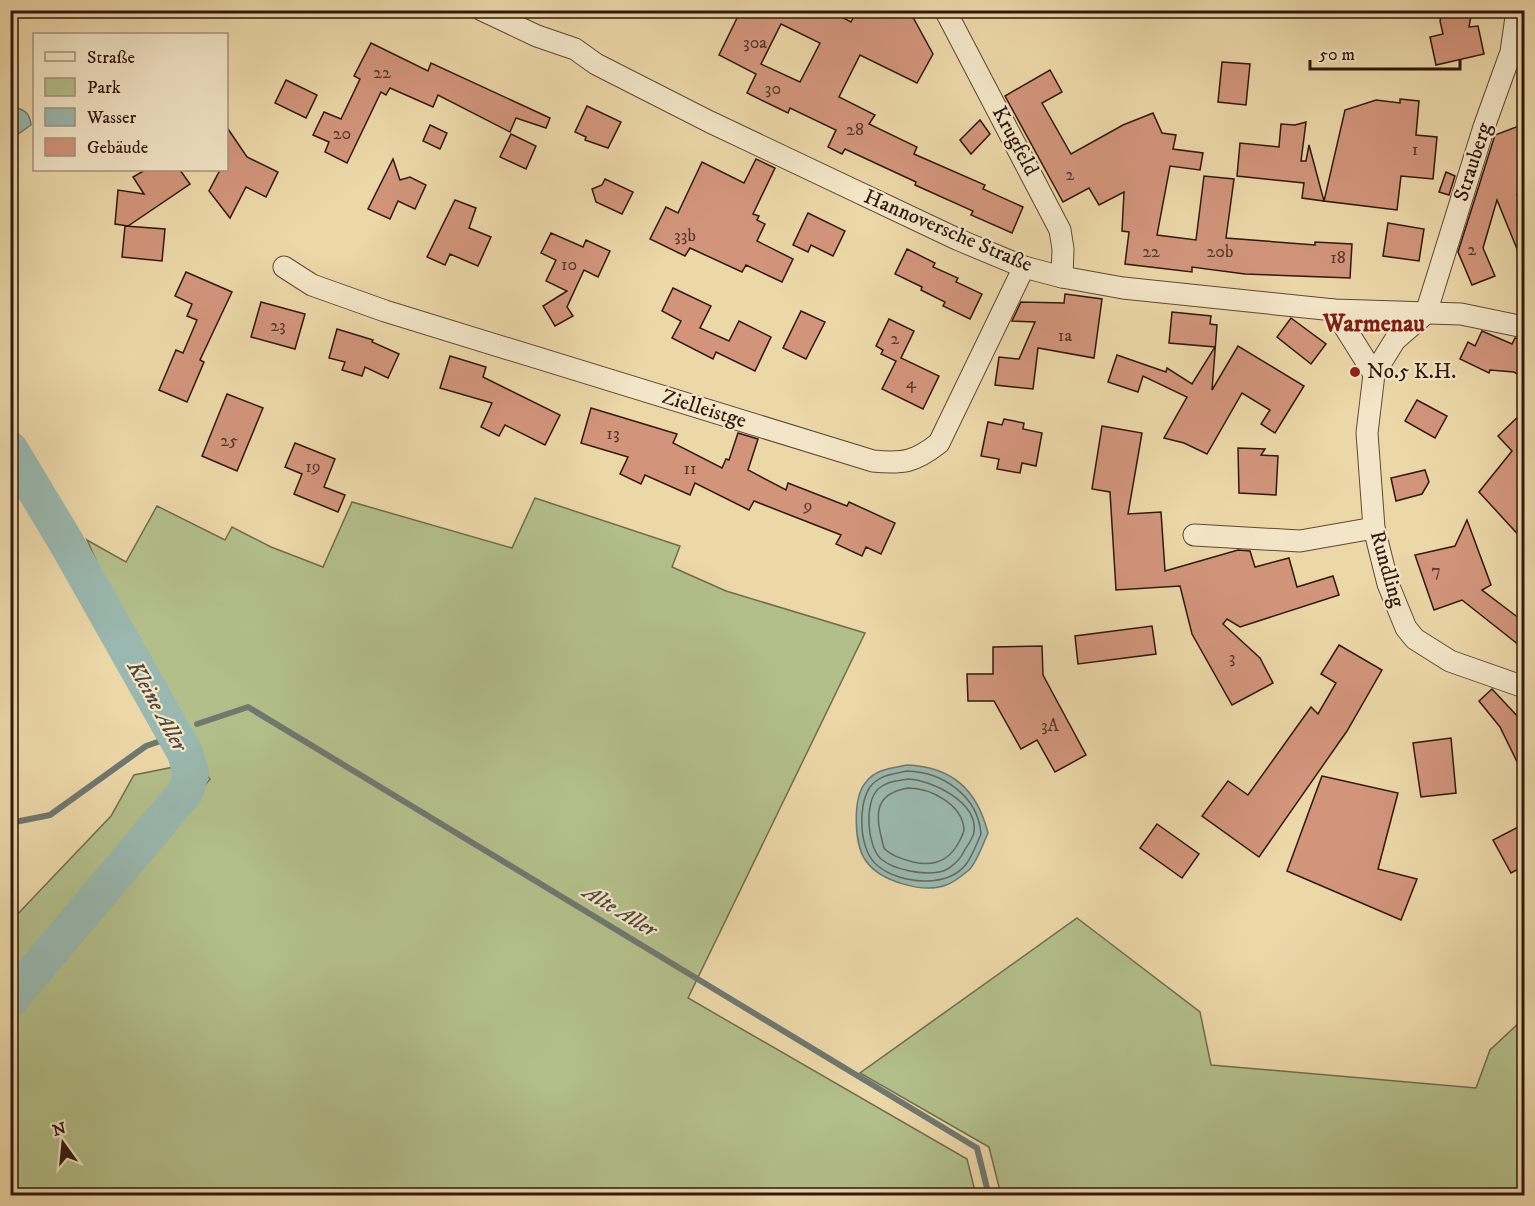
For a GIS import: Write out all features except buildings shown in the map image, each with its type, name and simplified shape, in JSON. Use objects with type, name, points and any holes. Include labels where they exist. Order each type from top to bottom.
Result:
[{"type":"street","name":"Hannoversche Straße","points":[[482,10],[537,36],[575,50],[596,64],[740,137],[959,240],[1023,267],[1123,288],[1334,310],[1461,314],[1524,327]]},
{"type":"street","name":"Krugfeld","points":[[945,10],[1060,230],[1064,249],[1062,277]]},
{"type":"street","name":"Strauberg","points":[[1426,313],[1484,127],[1511,52],[1517,10]]},
{"type":"street","name":"Zielleistge","points":[[284,267],[312,285],[385,311],[873,462],[898,463],[920,458],[939,443],[1023,267]]},
{"type":"street","points":[[1334,310],[1374,374]]},
{"type":"street","name":"Rundling","points":[[1426,313],[1395,340],[1374,374],[1367,433],[1374,528],[1395,604],[1406,628],[1415,639],[1450,660],[1524,687]]},
{"type":"street","points":[[1194,535],[1300,540],[1374,528]]},
{"type":"green space","points":[[535,498],[680,546],[672,567],[726,591],[865,633],[688,998],[967,1159],[976,1195],[11,1195],[11,1023],[210,779],[176,741],[87,540],[126,562],[157,506],[225,540],[232,527],[271,547],[323,567],[352,502],[512,548]]},
{"type":"green space","points":[[189,764],[11,981],[11,921],[111,816],[134,775]]},
{"type":"green space","points":[[1077,918],[1200,1012],[1211,1065],[1476,1088],[1490,1050],[1520,1022],[1524,1021],[1524,1195],[1001,1195],[989,1147],[860,1073]]},
{"type":"water","points":[[11,106],[27,113],[31,125],[11,139]]},
{"type":"water","points":[[907,765],[938,770],[961,784],[977,805],[988,833],[980,853],[969,870],[946,885],[914,887],[891,880],[873,868],[862,854],[856,822],[861,789],[875,774]]},
{"type":"waterway","name":"Kleine Aller","points":[[10,449],[66,542],[185,753],[191,773],[186,791],[10,1000]]},
{"type":"waterway","name":"Alte Aller","points":[[197,724],[248,707],[977,1148],[989,1196]]},
{"type":"waterway","points":[[10,823],[50,815],[146,746],[175,736]]},
{"type":"place","name":"No.5 K.H.","points":[[1355,372]]},
{"type":"district","name":"Warmenau","points":[[1374,324]]}]
